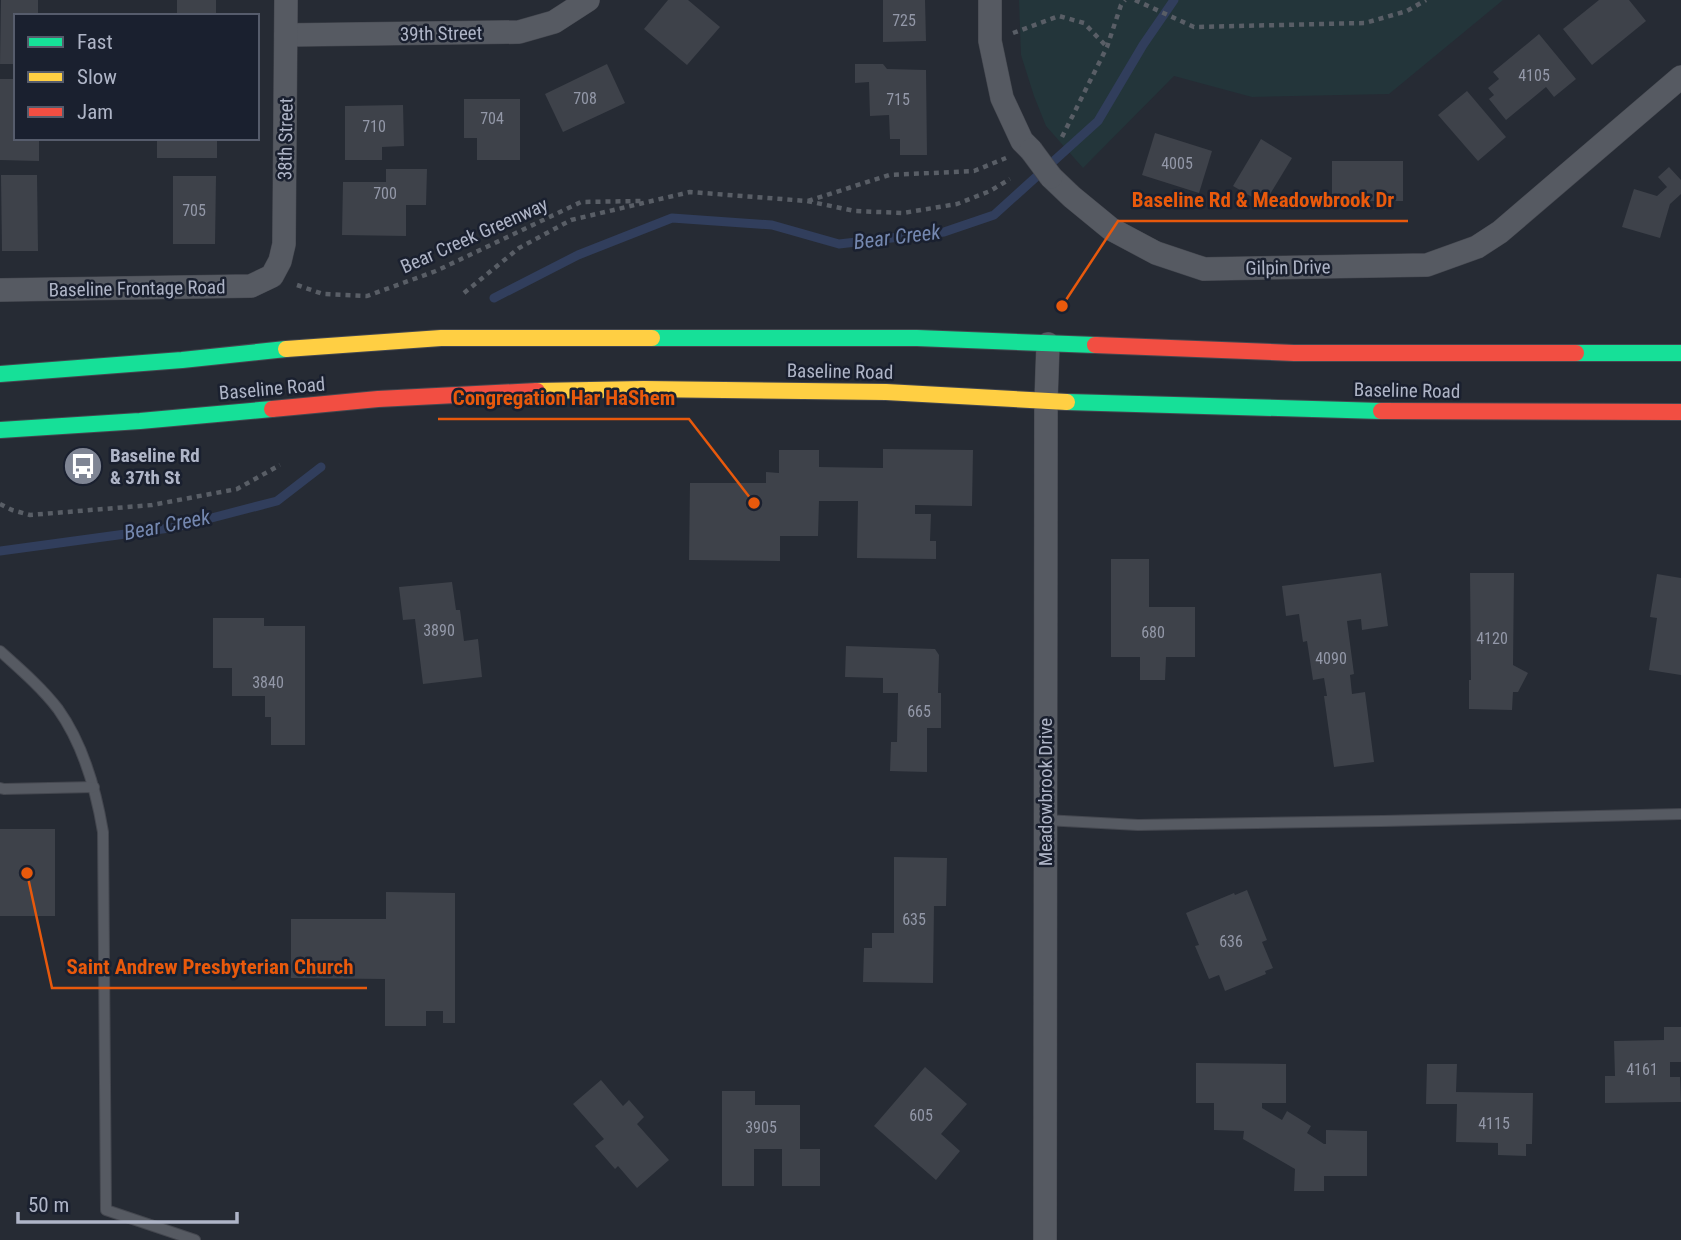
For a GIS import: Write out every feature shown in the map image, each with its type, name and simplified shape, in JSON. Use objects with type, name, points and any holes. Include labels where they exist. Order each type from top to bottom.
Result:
[{"type":"main road","name":"Baseline Road","points":[[0,374],[441,338],[904,338],[1294,353],[1681,353]]},
{"type":"main road","name":"Baseline Road","points":[[0,430],[140,421],[378,398],[644,389],[886,392],[1046,401],[1415,412],[1681,412]]},
{"type":"street","name":"38th Street","points":[[272,276],[280,261],[284,244],[286,0]]},
{"type":"street","name":"39th Street","points":[[286,34],[519,32],[554,22],[588,0]]},
{"type":"street","name":"Gilpin Drive","points":[[990,0],[990,41],[1002,98],[1027,146],[1051,177],[1111,229],[1156,253],[1204,269],[1427,265],[1477,247],[1500,232],[1681,77]]},
{"type":"street","name":"Baseline Frontage Road","points":[[0,290],[251,286],[272,276]]},
{"type":"street","name":"Meadowbrook Drive","points":[[1045,1240],[1048,344]]},
{"type":"lane","points":[[2,658],[57,709],[80,750],[99,808],[103,832],[106,1210],[195,1240]]},
{"type":"lane","points":[[0,788],[94,787]]},
{"type":"lane","points":[[1045,820],[1138,825],[1681,814]]},
{"type":"path","points":[[1062,137],[1107,47],[1125,0]]},
{"type":"path","points":[[1135,0],[1194,27],[1365,23],[1407,11],[1426,0]]},
{"type":"path","points":[[990,41],[1059,16],[1084,23],[1107,47]]},
{"type":"path","name":"Bear Creek Greenway","points":[[807,201],[889,175],[974,171],[1027,146]]},
{"type":"path","name":"Bear Creek Greenway","points":[[464,293],[519,248],[571,220],[690,192],[807,201],[855,211],[903,213],[957,204],[990,191],[1010,179]]},
{"type":"path","name":"Bear Creek Greenway","points":[[272,276],[323,294],[367,296],[436,271],[581,202],[649,201]]},
{"type":"path","points":[[0,504],[30,515],[152,505],[237,489],[280,465]]},
{"type":"shaded area","points":[[1019,0],[1503,0],[1389,94],[1252,97],[1174,76],[1083,168],[1046,126],[1034,96],[1021,55]]},
{"type":"building","points":[[1,0],[38,0],[38,14],[14,14],[14,64],[0,64]]},
{"type":"building","points":[[177,0],[216,0],[216,14],[177,14]]},
{"type":"building","points":[[668,0],[688,0],[720,27],[687,65],[644,29]]},
{"type":"building","points":[[883,0],[925,0],[926,41],[883,42]]},
{"type":"building","points":[[1599,0],[1629,0],[1646,21],[1592,65],[1563,29]]},
{"type":"building","points":[[1539,34],[1576,79],[1554,97],[1546,87],[1506,120],[1489,99],[1494,95],[1488,88],[1499,79],[1493,72]]},
{"type":"building","points":[[607,64],[625,103],[563,132],[545,94]]},
{"type":"building","points":[[855,64],[883,64],[887,69],[926,70],[927,155],[900,155],[900,139],[890,139],[889,115],[870,116],[869,82],[855,83]]},
{"type":"building","points":[[0,79],[14,79],[14,140],[39,140],[39,161],[0,160]]},
{"type":"building","points":[[1467,91],[1506,137],[1478,161],[1438,115]]},
{"type":"building","points":[[464,99],[520,99],[520,160],[477,160],[477,138],[464,138]]},
{"type":"building","points":[[403,105],[404,146],[382,147],[382,160],[345,160],[345,106]]},
{"type":"building","points":[[1155,133],[1212,151],[1199,193],[1142,175]]},
{"type":"building","points":[[1261,139],[1292,158],[1264,204],[1233,186]]},
{"type":"building","points":[[157,140],[217,140],[217,158],[157,158]]},
{"type":"building","points":[[1332,161],[1403,161],[1403,201],[1332,201]]},
{"type":"building","points":[[1669,167],[1681,180],[1681,194],[1670,204],[1660,238],[1622,227],[1634,189],[1657,196],[1667,187],[1658,177]]},
{"type":"building","points":[[386,169],[427,169],[426,205],[406,205],[406,236],[342,235],[343,182],[386,182]]},
{"type":"building","points":[[1,175],[37,175],[38,251],[2,251]]},
{"type":"building","points":[[173,176],[216,176],[215,244],[173,244]]},
{"type":"building","points":[[883,449],[973,450],[972,506],[915,505],[915,514],[931,514],[930,541],[936,541],[936,559],[857,558],[858,501],[819,501],[818,536],[780,536],[780,561],[689,560],[690,483],[766,483],[766,472],[779,473],[779,450],[819,450],[819,467],[883,468]]},
{"type":"building","points":[[1111,559],[1149,559],[1149,607],[1195,607],[1195,657],[1166,657],[1165,680],[1140,680],[1140,657],[1111,657]]},
{"type":"building","points":[[1381,573],[1388,626],[1362,630],[1361,619],[1347,621],[1354,674],[1350,675],[1352,694],[1365,692],[1374,762],[1334,767],[1324,678],[1313,680],[1307,641],[1303,642],[1299,614],[1286,616],[1282,586]]},
{"type":"building","points":[[1470,573],[1514,573],[1513,665],[1528,673],[1518,692],[1513,692],[1512,710],[1469,709]]},
{"type":"building","points":[[1657,574],[1681,578],[1681,675],[1649,670],[1657,618],[1650,617]]},
{"type":"building","points":[[452,582],[456,610],[460,610],[464,641],[478,639],[482,677],[423,684],[415,619],[403,620],[399,587]]},
{"type":"building","points":[[213,618],[264,618],[264,626],[305,626],[305,745],[271,745],[271,717],[265,717],[265,696],[232,696],[232,668],[213,668]]},
{"type":"building","points":[[846,646],[935,649],[939,655],[941,728],[927,728],[927,772],[890,771],[891,742],[897,742],[898,693],[883,693],[883,678],[845,677]]},
{"type":"building","points":[[0,829],[55,829],[55,916],[0,916]]},
{"type":"building","points":[[894,857],[947,858],[946,906],[934,906],[933,983],[863,982],[864,948],[872,948],[872,933],[894,933]]},
{"type":"building","points":[[1247,890],[1267,940],[1262,942],[1273,968],[1265,971],[1266,974],[1225,991],[1219,975],[1209,979],[1195,946],[1199,945],[1186,913]]},
{"type":"building","points":[[386,892],[455,893],[455,1023],[443,1023],[443,1011],[426,1011],[426,1026],[385,1026],[385,979],[291,978],[291,919],[386,919]]},
{"type":"building","points":[[1664,1027],[1681,1027],[1681,1062],[1670,1062],[1670,1077],[1680,1077],[1681,1102],[1605,1103],[1605,1076],[1615,1076],[1614,1041],[1664,1040]]},
{"type":"building","points":[[1196,1063],[1286,1064],[1286,1103],[1262,1103],[1262,1108],[1282,1120],[1287,1111],[1311,1126],[1307,1133],[1324,1144],[1326,1130],[1367,1131],[1367,1176],[1324,1176],[1324,1191],[1294,1191],[1295,1169],[1243,1139],[1244,1131],[1214,1130],[1214,1103],[1196,1103]]},
{"type":"building","points":[[1427,1064],[1457,1064],[1456,1092],[1533,1093],[1532,1144],[1526,1144],[1526,1156],[1498,1155],[1498,1143],[1456,1142],[1457,1104],[1426,1104]]},
{"type":"building","points":[[925,1067],[967,1104],[941,1134],[960,1151],[936,1180],[874,1126]]},
{"type":"building","points":[[601,1080],[623,1106],[629,1100],[644,1117],[637,1124],[669,1160],[637,1188],[618,1166],[615,1169],[595,1146],[604,1139],[573,1104]]},
{"type":"building","points":[[722,1091],[755,1091],[755,1105],[800,1105],[800,1149],[820,1149],[820,1186],[782,1186],[782,1149],[754,1149],[754,1186],[722,1186]]},
{"type":"waterway","name":"Bear Creek","points":[[494,298],[578,255],[672,218],[772,225],[839,244],[944,232],[994,215],[1098,121],[1143,45],[1174,0]]},
{"type":"waterway","name":"Bear Creek","points":[[0,551],[177,527],[277,501],[321,467]]},
{"type":"traffic: fast","points":[[652,338],[917,338],[1095,345]]},
{"type":"traffic: fast","points":[[0,374],[286,349]]},
{"type":"traffic: fast","points":[[1576,353],[1681,353]]},
{"type":"traffic: fast","points":[[1067,402],[1381,411]]},
{"type":"traffic: fast","points":[[0,430],[272,409]]},
{"type":"traffic: slow","points":[[286,349],[441,338],[652,338]]},
{"type":"traffic: slow","points":[[537,391],[644,389],[886,392],[1067,402]]},
{"type":"traffic: jam","points":[[1095,345],[1294,353],[1576,353]]},
{"type":"traffic: jam","points":[[272,409],[378,399],[537,391]]},
{"type":"traffic: jam","points":[[1381,411],[1681,412]]},
{"type":"place","name":"Baseline Rd & Meadowbrook Dr","points":[[1062,306]]},
{"type":"place","name":"Baseline Rd & 37th St","points":[[83,466]]},
{"type":"place","name":"Congregation Har HaShem","points":[[754,503]]},
{"type":"place","name":"Saint Andrew Presbyterian Church","points":[[27,873]]}]
